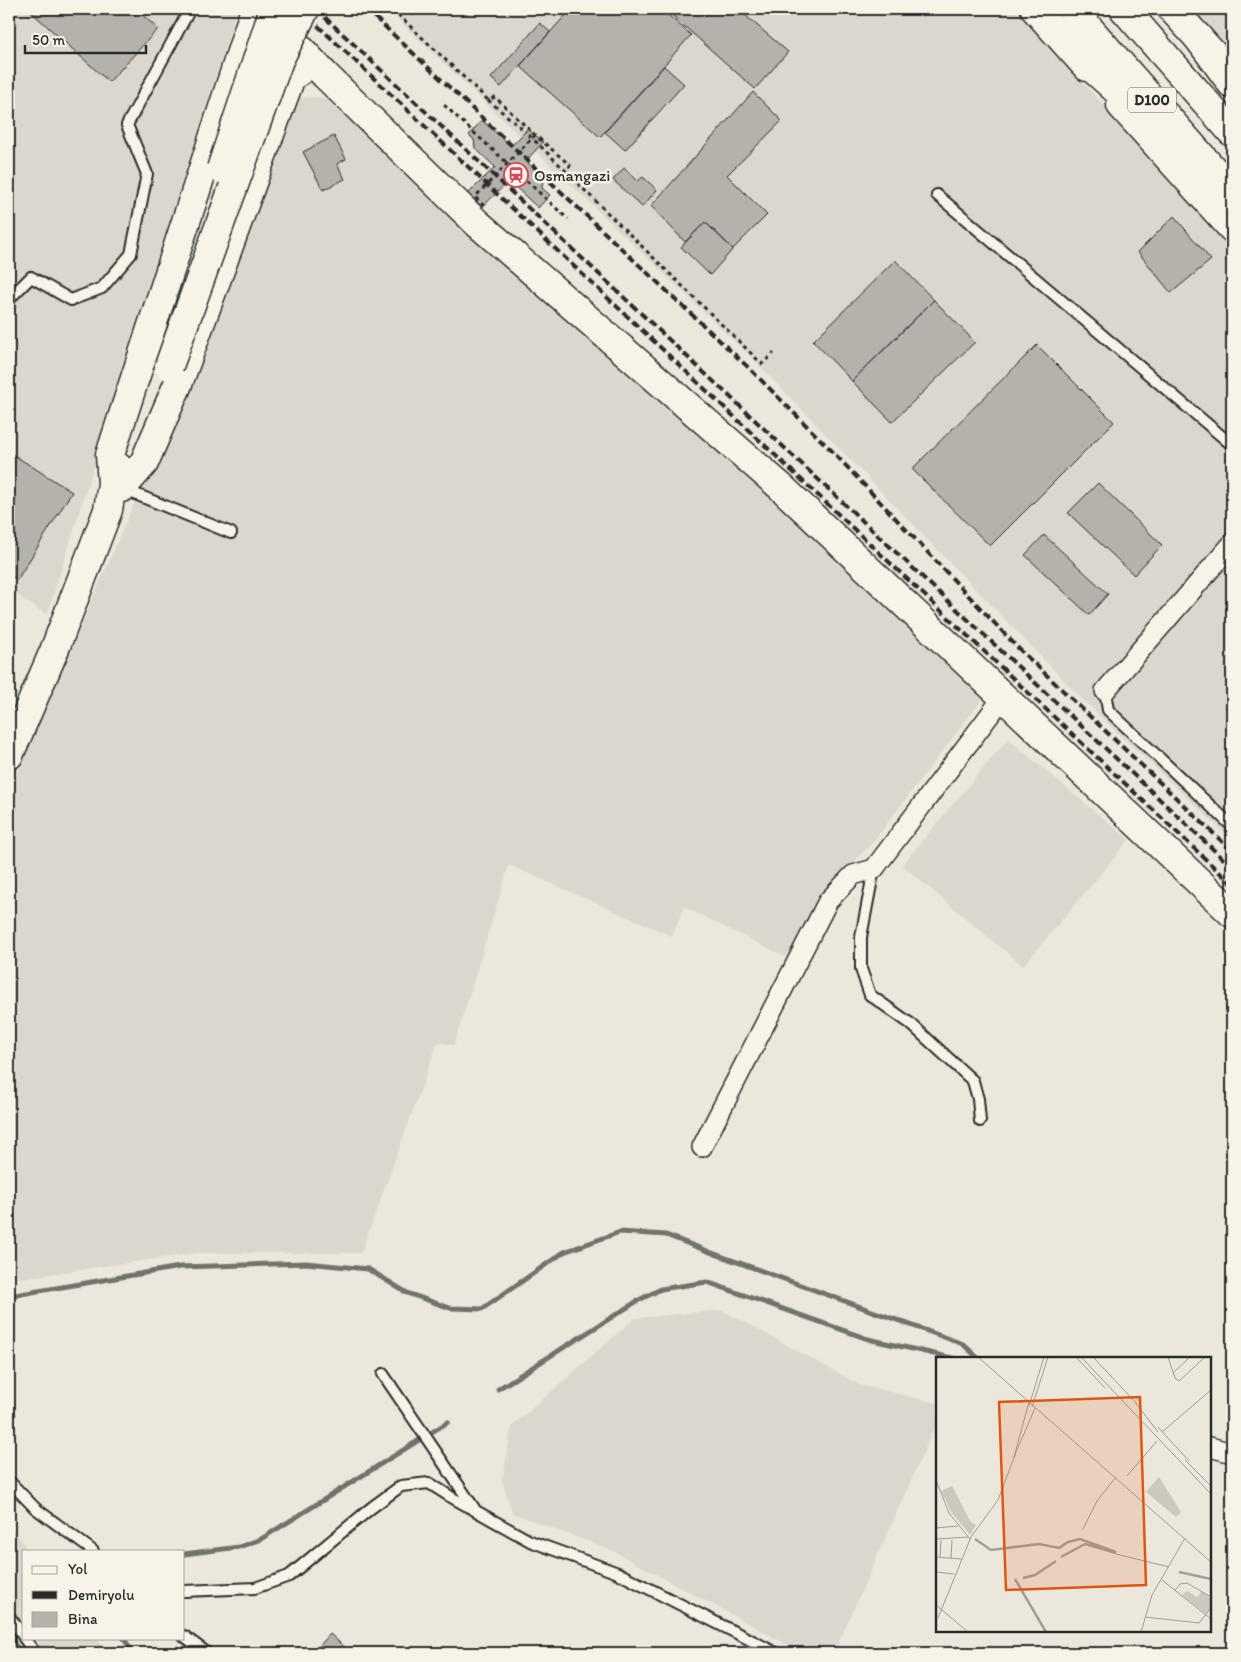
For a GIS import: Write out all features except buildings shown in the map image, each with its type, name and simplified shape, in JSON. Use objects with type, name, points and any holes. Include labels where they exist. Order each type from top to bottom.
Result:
[{"type":"main road","points":[[114,494],[110,455],[254,9]]},
{"type":"main road","points":[[262,9],[312,62],[477,224],[781,487],[1232,913]]},
{"type":"main road","points":[[164,363],[274,9]]},
{"type":"main road","points":[[9,755],[54,651],[279,60],[305,9]]},
{"type":"main road","points":[[1035,9],[1232,228]]},
{"type":"main road","name":"D100","points":[[1072,9],[1232,191]]},
{"type":"main road","name":"D100","points":[[1124,9],[1232,132]]},
{"type":"main road","points":[[1172,9],[1232,76]]},
{"type":"main road","points":[[1197,36],[1232,84]]},
{"type":"main road","points":[[1071,49],[1232,191]]},
{"type":"main road","points":[[114,494],[144,462],[178,384],[291,77],[312,62]]},
{"type":"street","points":[[1105,690],[1232,544]]},
{"type":"street","points":[[702,1147],[828,901],[853,875],[874,869],[1004,696]]},
{"type":"street","points":[[1211,1447],[1232,1453]]},
{"type":"lane","points":[[9,299],[31,276],[71,300],[102,288],[131,254],[147,174],[126,125],[190,9]]},
{"type":"lane","points":[[936,195],[1232,445]]},
{"type":"lane","points":[[114,494],[231,533]]},
{"type":"lane","points":[[1105,690],[1108,710],[1232,826]]},
{"type":"lane","points":[[874,869],[860,937],[861,969],[870,995],[911,1024],[973,1081],[978,1099],[980,1121]]},
{"type":"lane","points":[[383,1374],[476,1510]]},
{"type":"lane","points":[[9,1481],[35,1508],[92,1550]]},
{"type":"lane","points":[[185,1591],[255,1588],[289,1576],[371,1508],[401,1486],[429,1483],[451,1498],[530,1541],[618,1573],[776,1653]]},
{"type":"lane","points":[[9,1616],[22,1635]]},
{"type":"lane","points":[[185,1637],[207,1653]]},
{"type":"lane","points":[[25,1640],[35,1653]]},
{"type":"path","points":[[392,9],[488,100],[570,165],[568,174]]},
{"type":"path","points":[[488,100],[495,97],[534,137],[540,146],[762,364],[774,353]]},
{"type":"path","points":[[444,105],[568,219]]},
{"type":"path","points":[[484,206],[475,197],[534,137]]},
{"type":"shaded area","points":[[9,9],[237,9],[47,615],[9,590]]},
{"type":"shaded area","points":[[387,9],[1015,9],[1232,244],[1232,840],[1084,701],[750,356]]},
{"type":"shaded area","points":[[1191,9],[1232,9],[1232,56]]},
{"type":"shaded area","points":[[324,97],[987,693],[873,842],[820,896],[798,963],[684,907],[672,936],[509,865],[454,1045],[438,1042],[361,1253],[197,1253],[22,1278],[9,1278],[9,791],[174,412],[289,98]]},
{"type":"shaded area","points":[[1008,739],[1129,840],[1023,966],[902,865]]},
{"type":"shaded area","points":[[722,1310],[860,1385],[936,1403],[936,1424],[834,1653],[803,1653],[613,1551],[512,1513],[502,1481],[512,1426],[635,1318]]},
{"type":"shaded area","points":[[9,1525],[28,1550],[22,1550],[22,1640],[98,1640],[105,1653],[9,1653]]},
{"type":"waterway","points":[[9,1296],[180,1267],[306,1263],[368,1269],[407,1293],[450,1308],[482,1309],[564,1252],[620,1232],[666,1235],[963,1344],[977,1357]]},
{"type":"waterway","points":[[498,1389],[639,1300],[661,1289],[707,1282],[868,1339],[948,1357]]},
{"type":"waterway","points":[[185,1554],[239,1547],[261,1539],[448,1422]]},
{"type":"waterway","points":[[125,1640],[132,1653]]},
{"type":"railway","points":[[300,9],[1232,884]]},
{"type":"railway","points":[[316,9],[1232,867]]},
{"type":"railway","points":[[366,9],[750,369],[832,451],[1017,647],[1232,851]]},
{"type":"place","name":"Osmangazi","points":[[516,175]]}]
